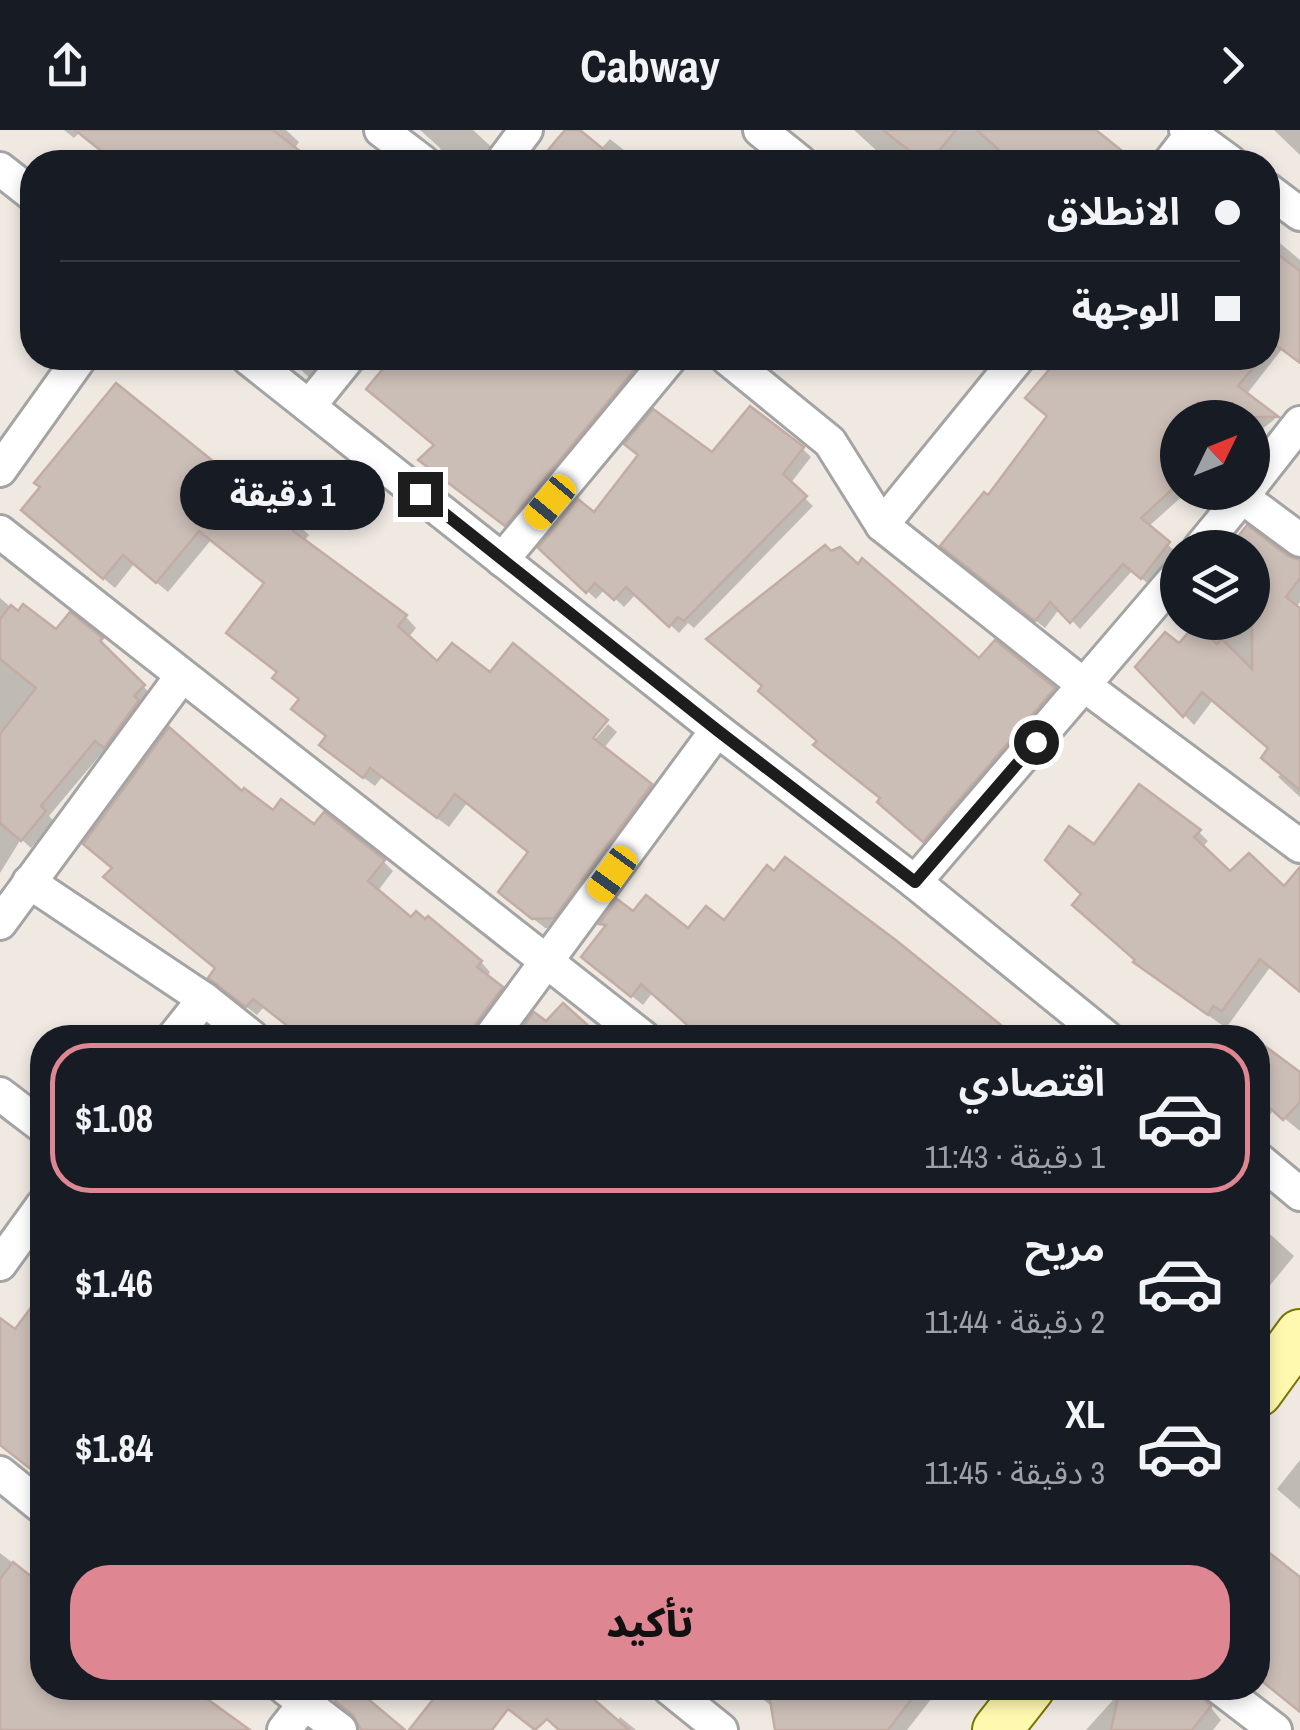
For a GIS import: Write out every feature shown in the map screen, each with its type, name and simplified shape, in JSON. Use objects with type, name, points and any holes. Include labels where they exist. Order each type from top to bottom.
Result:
[{"type":"street","points":[[381,130],[407,150]]},
{"type":"street","points":[[760,130],[785,150]]},
{"type":"street","points":[[1191,132],[1214,150]]},
{"type":"street","points":[[0,169],[20,185]]},
{"type":"street","points":[[0,470],[71,370]]},
{"type":"street","points":[[264,370],[1092,1025]]},
{"type":"street","points":[[310,404],[338,370]]},
{"type":"street","points":[[502,560],[660,370]]},
{"type":"street","points":[[742,370],[830,442],[882,525],[1085,686],[1300,846]]},
{"type":"street","points":[[882,525],[1008,370]]},
{"type":"street","points":[[1270,461],[1300,423]]},
{"type":"street","points":[[1215,530],[1231,510]]},
{"type":"street","points":[[1268,510],[1300,540]]},
{"type":"street","points":[[0,532],[628,1025]]},
{"type":"street","points":[[915,882],[1160,596]]},
{"type":"street","points":[[0,923],[181,677]]},
{"type":"street","points":[[500,1025],[717,730]]},
{"type":"street","points":[[30,882],[237,1025]]},
{"type":"street","points":[[184,1025],[204,999]]},
{"type":"street","points":[[0,1094],[30,1117]]},
{"type":"street","points":[[1270,1169],[1300,1194]]},
{"type":"street","points":[[0,1264],[30,1223]]},
{"type":"street","points":[[1270,1375],[1300,1334]]},
{"type":"street","points":[[0,1473],[30,1497]]},
{"type":"street","points":[[284,1730],[298,1700]]},
{"type":"street","points":[[310,1700],[340,1730]]},
{"type":"street","points":[[684,1700],[721,1730]]},
{"type":"street","points":[[997,1730],[1021,1700]]},
{"type":"street","points":[[1236,1700],[1275,1730]]},
{"type":"building","points":[[75,130],[273,130],[299,150],[100,150]]},
{"type":"building","points":[[565,130],[580,130],[604,150],[548,150]]},
{"type":"building","points":[[883,130],[956,130],[940,150],[909,150]]},
{"type":"building","points":[[977,130],[1096,130],[1121,150],[999,150]]},
{"type":"building","points":[[1280,256],[1300,271],[1300,363],[1280,348]]},
{"type":"building","points":[[382,370],[634,370],[505,526],[418,460],[434,445],[366,389]]},
{"type":"building","points":[[1049,370],[1251,370],[1238,386],[1257,400],[1160,400],[1160,501],[1141,518],[1160,534],[1160,555],[1141,579],[1123,564],[1070,623],[1050,602],[1035,621],[940,546],[984,492],[988,495],[1047,416],[1025,398]]},
{"type":"building","points":[[116,383],[244,486],[257,470],[292,499],[284,509],[300,522],[293,531],[407,615],[398,626],[437,661],[452,643],[490,672],[513,643],[608,720],[593,738],[652,784],[554,918],[532,919],[498,892],[528,852],[455,794],[437,818],[370,768],[363,778],[319,745],[326,736],[291,709],[299,699],[272,678],[277,672],[226,633],[264,583],[199,531],[156,583],[123,555],[103,579],[21,510],[40,487],[34,483]]},
{"type":"building","points":[[750,406],[804,447],[783,474],[807,496],[684,621],[678,617],[669,627],[626,587],[614,600],[595,583],[586,593],[538,548],[578,499],[594,512],[638,455],[624,444],[653,409],[712,452]]},
{"type":"building","points":[[1270,542],[1300,560],[1300,578],[1286,597],[1300,608],[1300,790],[1261,758],[1268,748],[1202,692],[1183,717],[1135,667],[1160,638],[1179,643],[1212,640],[1217,644],[1223,640],[1252,669],[1252,640],[1270,640]]},
{"type":"building","points":[[825,545],[831,551],[840,547],[858,564],[862,558],[979,658],[995,640],[1055,688],[923,842],[877,802],[880,798],[813,745],[817,741],[758,691],[762,686],[706,639]]},
{"type":"building","points":[[23,604],[56,629],[70,612],[103,638],[100,641],[145,685],[134,696],[139,700],[104,748],[95,741],[41,806],[46,811],[21,841],[0,823],[0,734],[36,688],[0,659],[0,619],[11,605],[18,611]]},
{"type":"building","points":[[169,727],[242,791],[244,788],[273,810],[281,799],[314,824],[324,812],[385,860],[368,881],[411,917],[416,911],[425,919],[428,916],[482,961],[477,967],[503,987],[475,1025],[286,1025],[253,999],[246,1007],[208,978],[215,968],[103,877],[112,868],[83,844]]},
{"type":"building","points":[[1139,784],[1201,830],[1194,837],[1230,871],[1249,853],[1284,886],[1300,867],[1300,992],[1260,959],[1222,1011],[1213,1006],[1208,1015],[1133,962],[1072,905],[1081,894],[1045,860],[1069,826],[1094,844]]},
{"type":"building","points":[[785,857],[1001,1025],[687,1025],[641,984],[631,997],[581,957],[606,925],[599,924],[617,899],[633,911],[646,895],[688,928],[706,906],[724,920],[767,865],[774,871]]},
{"type":"building","points":[[563,1003],[588,1025],[524,1025],[534,1012],[546,1021]]},
{"type":"building","points":[[1270,1050],[1300,1072],[1300,1102],[1283,1120],[1270,1108]]},
{"type":"building","points":[[30,1309],[30,1469],[0,1445],[0,1318],[15,1329]]},
{"type":"building","points":[[1270,1553],[1300,1577],[1300,1712],[1270,1688]]},
{"type":"building","points":[[13,1562],[30,1575],[30,1700],[209,1700],[250,1730],[0,1730],[0,1579]]},
{"type":"building","points":[[369,1700],[405,1730],[361,1730],[353,1715],[335,1701]]},
{"type":"building","points":[[433,1700],[595,1700],[629,1730],[559,1730],[547,1719],[535,1730],[508,1709],[492,1730],[409,1730]]},
{"type":"building","points":[[770,1700],[911,1700],[888,1730],[775,1730]]},
{"type":"building","points":[[1117,1700],[1205,1700],[1211,1706],[1192,1730],[1111,1730]]},
{"type":"route","points":[[420,494],[915,882],[1036,742]]}]
